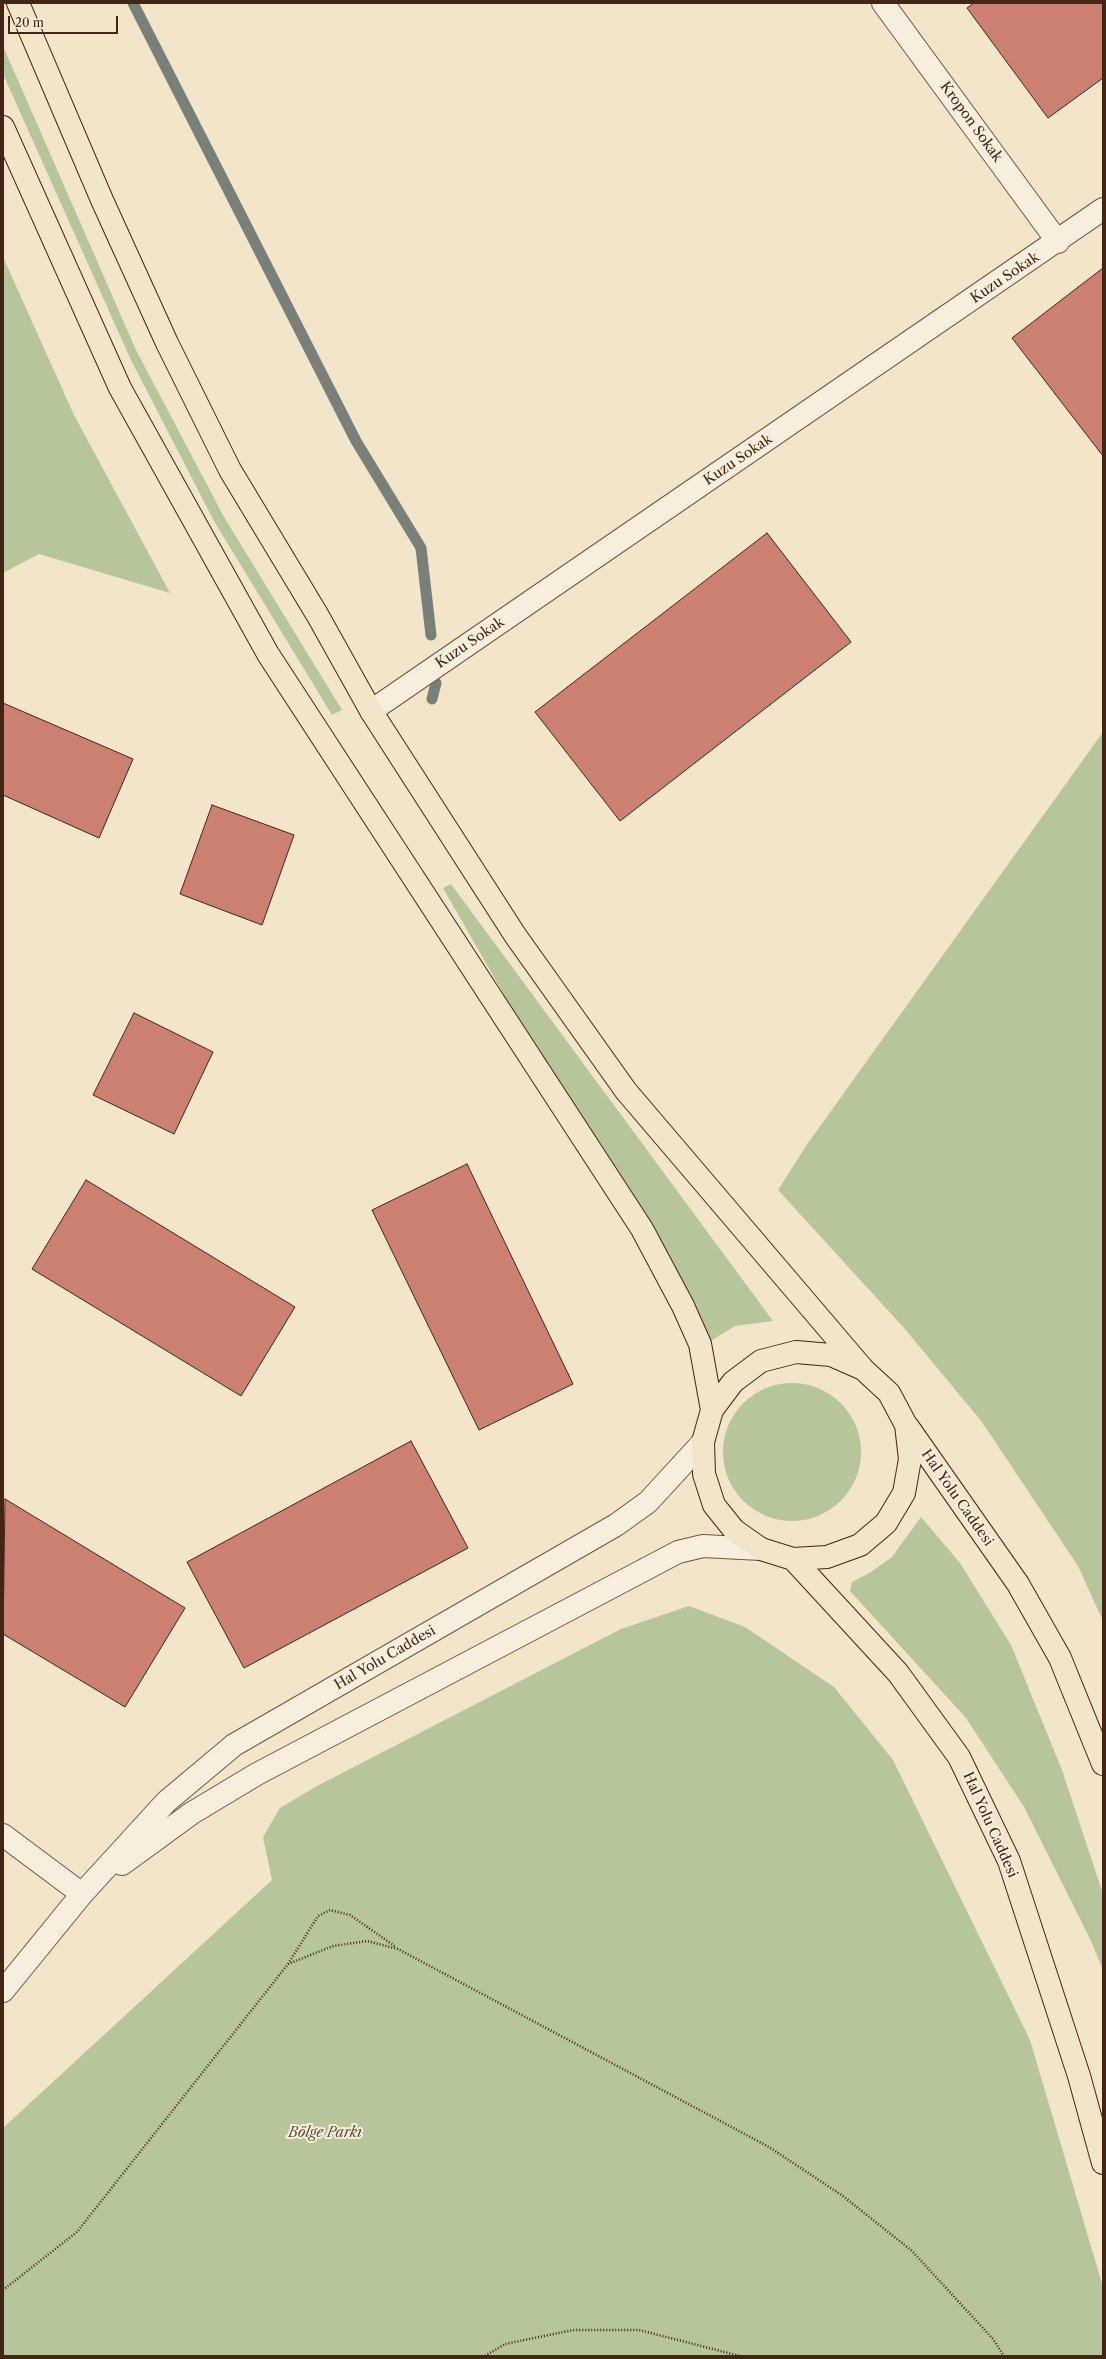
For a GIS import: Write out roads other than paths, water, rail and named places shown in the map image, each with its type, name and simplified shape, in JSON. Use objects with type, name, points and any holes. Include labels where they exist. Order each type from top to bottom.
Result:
[{"type":"main road","points":[[18,3],[105,207],[167,343],[220,449],[372,711],[514,935],[626,1091],[863,1368],[889,1393],[906,1425],[910,1459],[904,1493],[886,1522],[860,1545],[827,1557],[793,1559],[761,1549],[734,1530],[714,1505],[704,1474],[703,1442],[712,1410],[733,1382],[761,1361],[796,1352],[803,1352],[831,1354],[863,1368]]},
{"type":"main road","points":[[3,127],[120,388],[268,654],[642,1229],[683,1306],[700,1344],[712,1410]]},
{"type":"main road","name":"Hal Yolu Caddesi","points":[[906,1425],[1018,1584],[1060,1658],[1103,1764]]},
{"type":"main road","name":"Hal Yolu Caddesi","points":[[793,1559],[898,1673],[959,1757],[1009,1861],[1079,2076],[1103,2163]]},
{"type":"street","name":"Kropon Sokak","points":[[883,3],[1058,242]]},
{"type":"street","name":"Kuzu Sokak","points":[[372,711],[1058,242],[1103,209]]},
{"type":"street","name":"Hal Yolu Caddesi","points":[[82,1894],[166,1802],[234,1745],[616,1525],[648,1502],[703,1442]]},
{"type":"street","points":[[3,1991],[82,1894],[192,1813],[257,1774],[678,1552],[703,1546],[761,1549]]},
{"type":"street","points":[[3,1835],[82,1894]]},
{"type":"waterway","points":[[133,3],[356,441],[421,548],[431,635]]},
{"type":"waterway","points":[[432,699],[436,683]]},
{"type":"park label","name":"Bölge Parkı","points":[[325,2133]]}]
